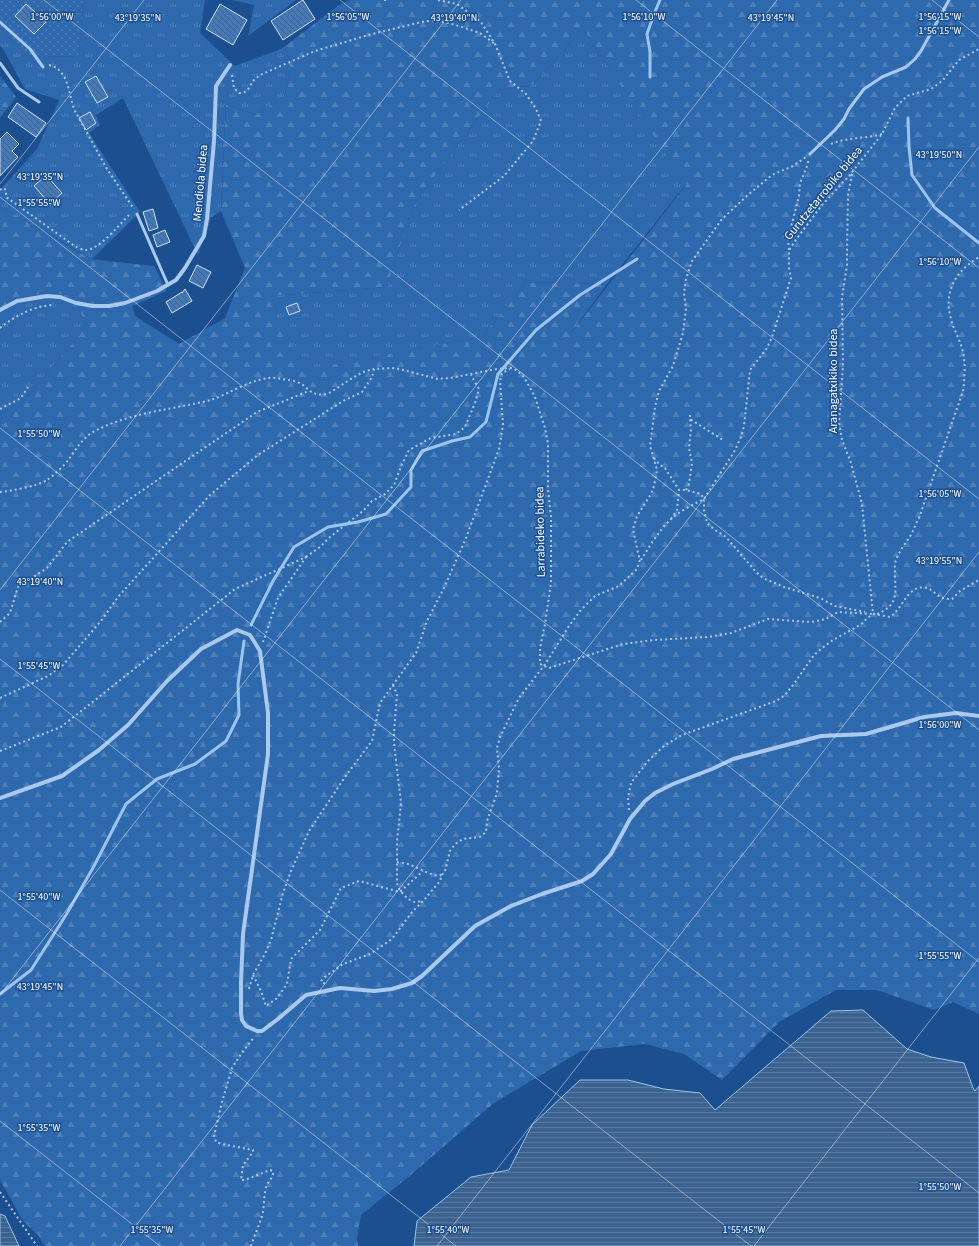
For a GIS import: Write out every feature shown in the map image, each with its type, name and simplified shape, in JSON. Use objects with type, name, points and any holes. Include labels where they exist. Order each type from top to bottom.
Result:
[{"type":"street","name":"Mendiola bidea","points":[[0,310],[17,301],[47,296],[60,297],[93,306],[109,306],[124,303],[157,291],[176,280],[204,236],[208,219],[214,141],[216,86],[230,65]]},
{"type":"street","points":[[0,798],[62,776],[99,750],[128,726],[167,681],[201,649],[237,630],[250,635],[260,651],[268,712],[268,754],[243,934],[241,1014],[246,1026],[257,1032],[262,1031],[306,995],[340,988],[374,991],[392,989],[412,983],[422,976],[475,926],[511,906],[582,881],[593,874],[611,854],[630,819],[645,801],[655,793],[733,759],[821,736],[866,734],[924,717],[956,713],[979,716]]},
{"type":"lane","points":[[810,154],[835,130],[864,89],[882,77],[906,67],[915,59],[949,0]]},
{"type":"lane","points":[[0,22],[30,49],[43,67]]},
{"type":"lane","points":[[0,63],[18,88],[39,102]]},
{"type":"lane","points":[[137,214],[168,285]]},
{"type":"path","points":[[438,0],[457,4],[480,22],[495,44],[510,81],[526,94],[536,108],[541,121],[533,141],[504,176],[459,210]]},
{"type":"path","points":[[230,65],[234,88],[239,93],[244,93],[260,75],[315,51],[409,24],[445,22],[480,33],[495,44]]},
{"type":"path","name":"Gurutzetarrobiko bidea","points":[[704,500],[734,452],[744,426],[750,370],[767,348],[772,337],[791,278],[789,268],[789,250],[822,205],[882,134],[895,108],[907,96],[931,89],[943,80],[959,60],[979,50]]},
{"type":"path","points":[[0,190],[3,188],[6,190],[6,197],[76,246],[85,250],[94,248],[129,215],[137,214],[107,169],[72,106],[69,89],[62,74],[51,65],[43,67]]},
{"type":"path","points":[[826,146],[838,141],[882,134]]},
{"type":"path","points":[[789,250],[788,239],[799,196],[800,183],[806,170],[810,154]]},
{"type":"path","points":[[640,560],[633,529],[637,516],[651,494],[654,486],[657,470],[651,454],[650,446],[659,391],[673,366],[683,333],[686,309],[684,293],[686,278],[692,260],[722,219],[749,194],[772,175],[793,166],[810,154]]},
{"type":"path","name":"Aranagatxikiko bidea","points":[[853,170],[848,195],[847,251],[842,297],[843,365],[840,423],[842,440],[851,463],[862,504],[874,614]]},
{"type":"path","points":[[630,819],[628,798],[631,783],[648,761],[664,746],[682,735],[776,701],[794,685],[814,655],[821,649],[833,640],[860,625],[874,614],[888,609],[891,605],[894,598],[895,564],[899,552],[919,518],[963,391],[965,374],[962,346],[950,317],[950,292],[956,276],[967,265],[979,257]]},
{"type":"path","points":[[0,328],[10,320],[27,312],[56,304]]},
{"type":"path","points":[[0,492],[47,480],[63,467],[79,445],[92,433],[111,424],[132,416],[211,400],[224,396],[248,384],[267,378],[280,378],[297,382],[308,391],[321,395],[327,394],[358,375],[374,369],[395,368],[438,378],[450,378],[497,369],[511,368]]},
{"type":"path","points":[[248,993],[253,976],[265,954],[270,940],[283,893],[291,871],[309,831],[372,741],[380,703],[416,653],[427,621],[444,588],[466,538],[499,449],[503,425],[500,381],[502,373],[511,368]]},
{"type":"path","name":"Larrabideko bidea","points":[[511,368],[516,370],[524,377],[535,397],[545,428],[548,444],[548,489],[551,517],[551,583],[539,659],[540,664],[544,666]]},
{"type":"path","points":[[0,698],[48,676],[63,665],[101,621],[118,597],[210,495],[258,455],[343,401],[362,392],[372,377],[374,369]]},
{"type":"path","points":[[0,751],[61,727],[234,589],[306,557],[320,547],[330,537],[363,511],[372,501],[385,494],[394,485],[402,464],[410,450],[431,438],[456,434],[465,427],[479,389],[471,374]]},
{"type":"path","points":[[0,409],[21,398],[28,387]]},
{"type":"path","points":[[0,622],[10,613],[18,587],[47,568],[67,542],[257,412],[308,391]]},
{"type":"path","points":[[686,490],[689,484],[692,463],[689,448],[691,429],[690,415]]},
{"type":"path","points":[[690,419],[723,440]]},
{"type":"path","points":[[326,985],[321,981],[343,964],[370,954],[392,939],[412,912],[440,881],[445,871],[450,851],[455,844],[463,839],[480,837],[486,832],[487,821],[497,793],[500,768],[498,748],[500,737],[519,698],[544,666],[581,610],[595,596],[619,586],[637,569],[640,560],[676,510],[679,490],[665,468],[660,465],[651,454]]},
{"type":"path","points":[[679,490],[686,490],[701,494],[704,500],[704,510],[707,523],[715,530],[726,536],[756,572],[764,578],[784,587],[820,598],[835,606],[890,617],[915,589],[928,589],[944,599],[952,599],[960,591],[979,580]]},
{"type":"path","points":[[669,521],[693,505],[704,500]]},
{"type":"path","points":[[260,651],[278,598],[306,557]]},
{"type":"path","points":[[544,666],[549,668],[623,644],[654,640],[708,637],[731,633],[768,619],[811,622],[826,620],[838,612],[874,614]]},
{"type":"path","points":[[394,685],[397,694],[394,743],[401,803],[397,841],[397,883],[400,892]]},
{"type":"path","points":[[397,862],[413,866],[437,876],[442,875]]},
{"type":"path","points":[[400,892],[423,871]]},
{"type":"path","points":[[253,976],[266,1006],[276,999],[287,984],[290,959],[320,930],[341,888],[359,882],[400,892],[413,902],[424,900]]},
{"type":"path","points":[[251,1246],[254,1234],[262,1216],[264,1197],[267,1185],[274,1174],[273,1171],[270,1170],[245,1180],[241,1180],[243,1165],[254,1152],[253,1150],[216,1142],[214,1136],[232,1068],[257,1032]]},
{"type":"path","points":[[0,1192],[36,1246]]},
{"type":"green space","points":[[0,0],[83,0],[79,57],[27,56],[0,28]]},
{"type":"green space","points":[[83,0],[205,0],[200,33],[235,66],[281,49],[291,69],[284,97],[255,115],[226,104],[221,211],[211,218],[198,255],[123,98],[96,115],[100,125],[89,133],[140,212],[92,259],[0,206],[0,190],[37,149],[59,100],[25,89],[0,46],[0,28],[27,56],[79,57]]},
{"type":"green space","points":[[232,0],[296,0],[248,36],[254,5]]},
{"type":"green space","points":[[350,0],[979,0],[979,1014],[953,1002],[934,1010],[877,990],[836,990],[779,1022],[722,1080],[684,1054],[645,1044],[581,1051],[494,1103],[412,1174],[361,1215],[357,1239],[358,1246],[45,1246],[38,1235],[23,1221],[0,1180],[0,429],[87,326],[72,295],[42,293],[9,301],[0,312],[0,206],[91,259],[154,266],[167,291],[132,306],[135,316],[179,344],[225,318],[245,268],[221,211],[226,104],[255,115],[284,97],[291,69],[281,49],[339,5]],"holes":[[[583,28],[686,185],[568,337],[607,284],[526,282],[482,337],[302,370],[271,296],[387,287],[413,205],[499,90],[533,85]]]},
{"type":"green space","points":[[583,28],[686,184],[607,284],[526,282],[482,337],[302,371],[271,296],[387,287],[413,205],[499,90],[533,85]]},
{"type":"green space","points":[[0,76],[16,97],[0,118]]},
{"type":"green space","points":[[42,293],[72,295],[87,326],[0,429],[0,312],[9,301]]},
{"type":"shaded area","points":[[863,1010],[907,1049],[931,1057],[964,1063],[975,1091],[979,1086],[979,1246],[414,1246],[417,1221],[471,1177],[509,1170],[532,1125],[580,1080],[628,1080],[664,1089],[700,1093],[715,1110],[831,1011]]},
{"type":"shaded area","points":[[0,1214],[5,1216],[19,1246],[0,1246]]},
{"type":"building","points":[[303,0],[315,19],[283,40],[271,21]]},
{"type":"building","points":[[26,4],[46,22],[34,34],[15,16]]},
{"type":"building","points":[[220,4],[247,20],[233,45],[206,29]]},
{"type":"building","points":[[96,76],[108,97],[97,103],[85,82]]},
{"type":"building","points":[[17,103],[46,123],[36,137],[8,117]]},
{"type":"building","points":[[90,112],[96,123],[86,130],[79,118]]},
{"type":"building","points":[[7,132],[19,144],[12,151],[18,157],[0,176],[0,139]]},
{"type":"building","points":[[46,175],[62,193],[50,204],[34,186]]},
{"type":"building","points":[[153,209],[158,228],[149,231],[143,212]]},
{"type":"building","points":[[165,230],[170,242],[157,247],[153,235]]},
{"type":"building","points":[[197,265],[211,272],[203,288],[189,281]]},
{"type":"building","points":[[185,289],[192,301],[172,313],[166,302],[182,293]]},
{"type":"building","points":[[297,303],[300,311],[289,315],[286,307]]},
{"type":"waterway","points":[[650,77],[650,52],[647,34],[660,0]]},
{"type":"waterway","points":[[908,118],[912,175],[935,208],[979,243]]},
{"type":"waterway","points":[[251,625],[273,581],[294,547],[328,527],[358,522],[386,514],[411,487],[411,470],[422,451],[470,437],[486,422],[498,374],[536,330],[580,295],[637,259]]},
{"type":"waterway","points":[[0,994],[31,970],[66,915],[94,866],[126,804],[157,779],[195,764],[226,741],[239,715],[238,684],[244,641]]}]
